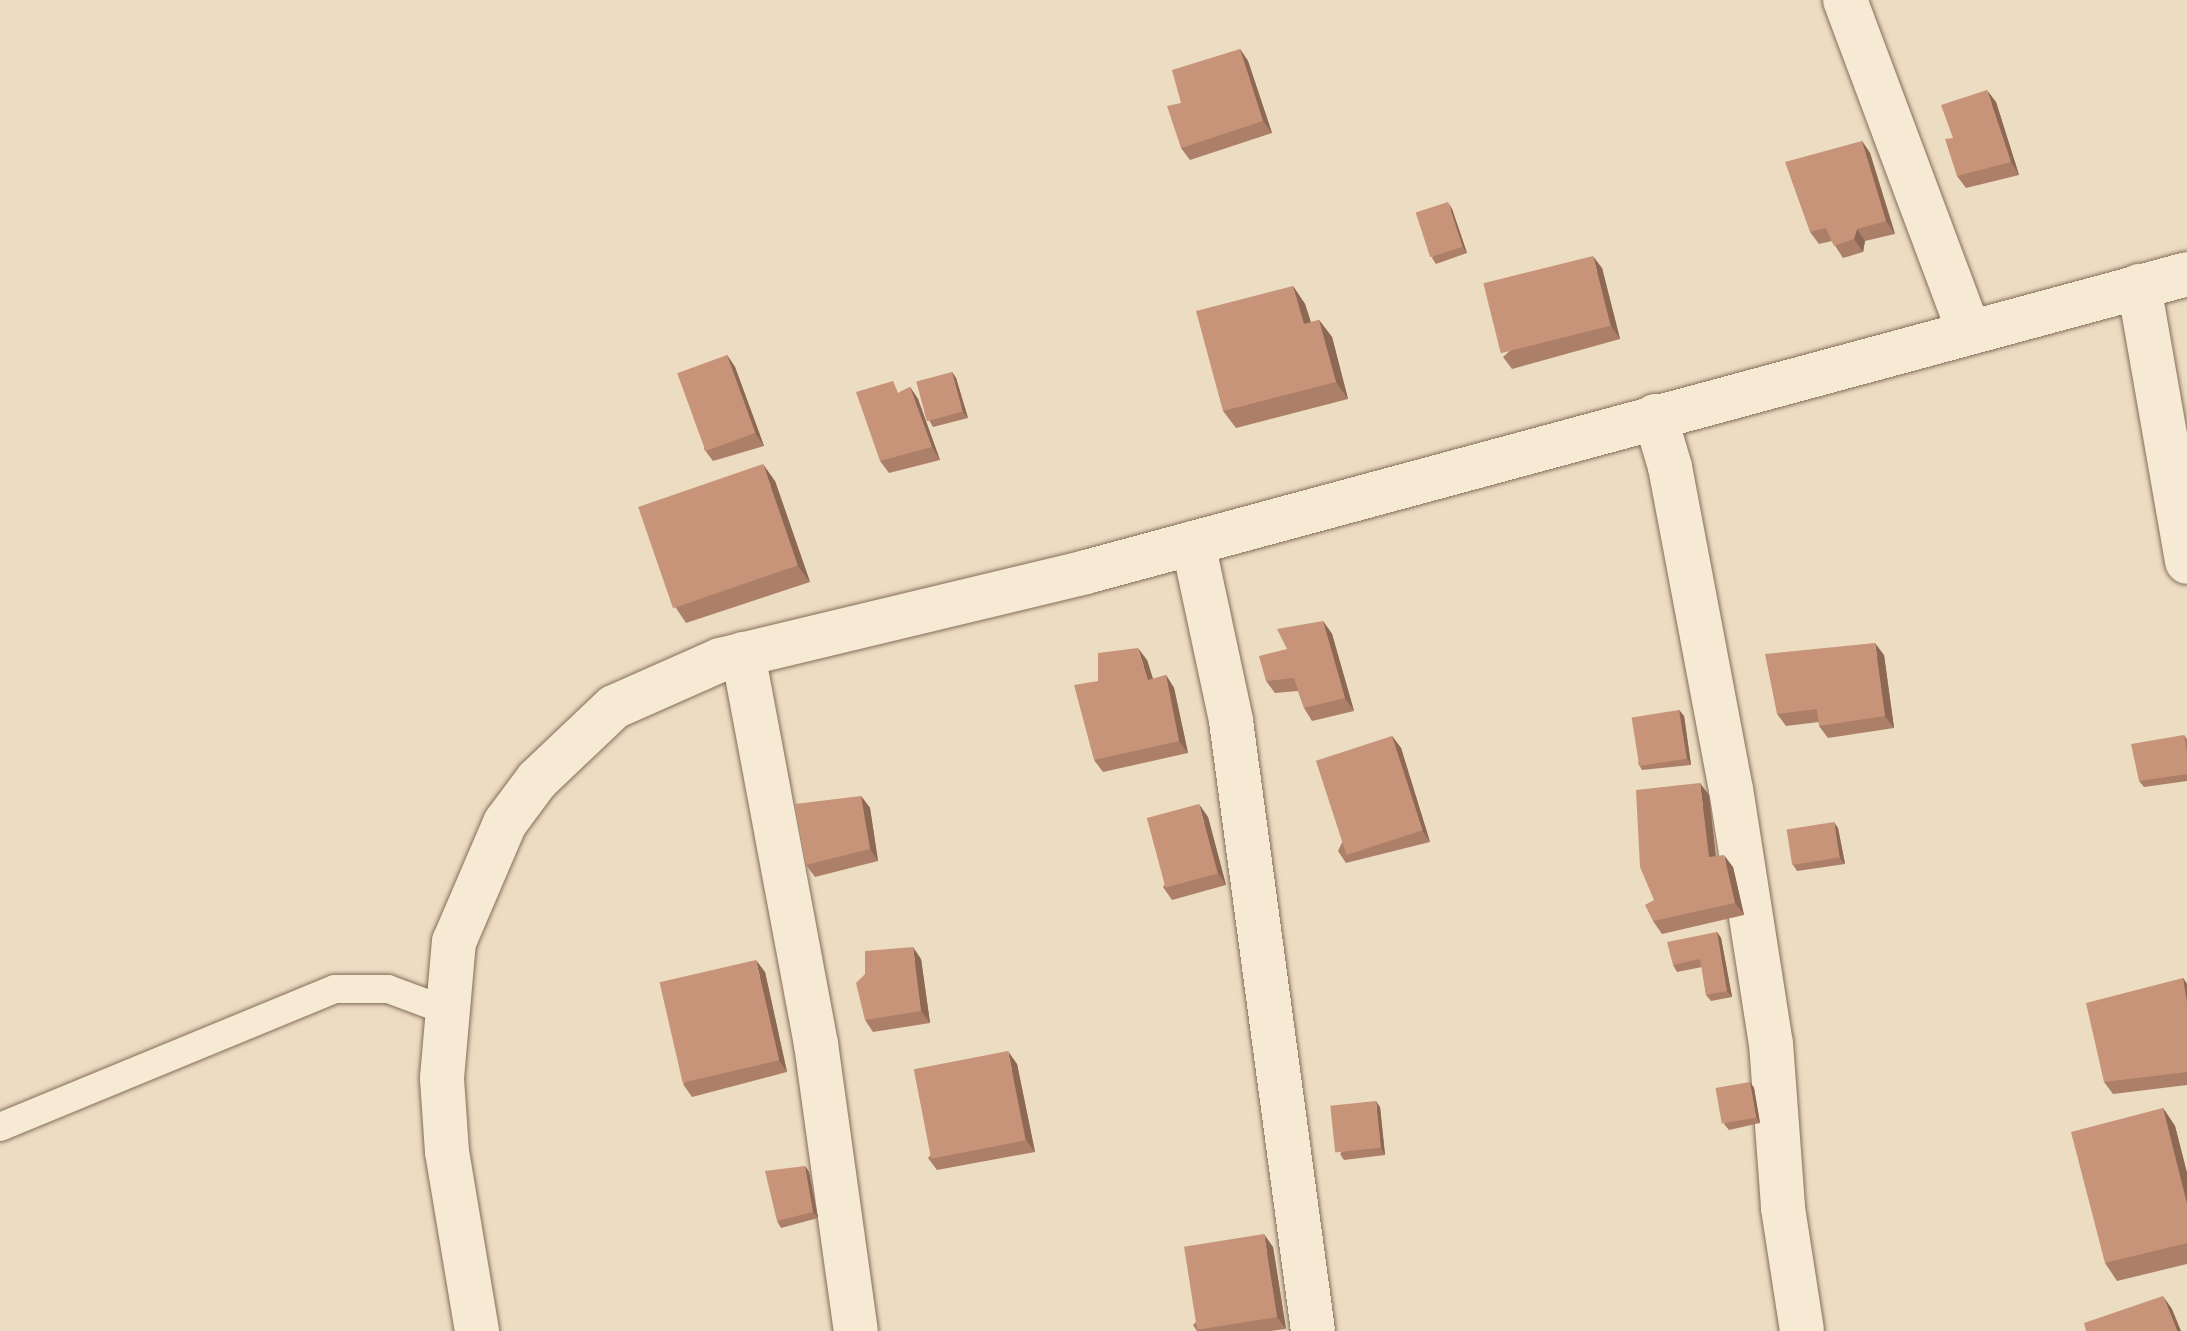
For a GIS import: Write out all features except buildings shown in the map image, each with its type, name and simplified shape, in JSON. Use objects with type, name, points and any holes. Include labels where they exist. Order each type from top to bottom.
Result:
[{"type":"street","points":[[1845,0],[1969,331]]},
{"type":"street","points":[[477,1331],[447,1152],[442,1078],[454,942],[477,882],[505,823],[537,780],[614,707],[654,685],[743,654],[1193,543],[2187,274]]},
{"type":"street","points":[[2139,286],[2187,562]]},
{"type":"street","points":[[1655,416],[1670,467],[1731,789],[1771,1043],[1783,1208],[1802,1331]]},
{"type":"street","points":[[1193,543],[1231,721],[1313,1331]]},
{"type":"street","points":[[743,654],[816,1044],[856,1331]]},
{"type":"lane","points":[[0,1127],[335,989],[388,989],[447,1011]]}]
